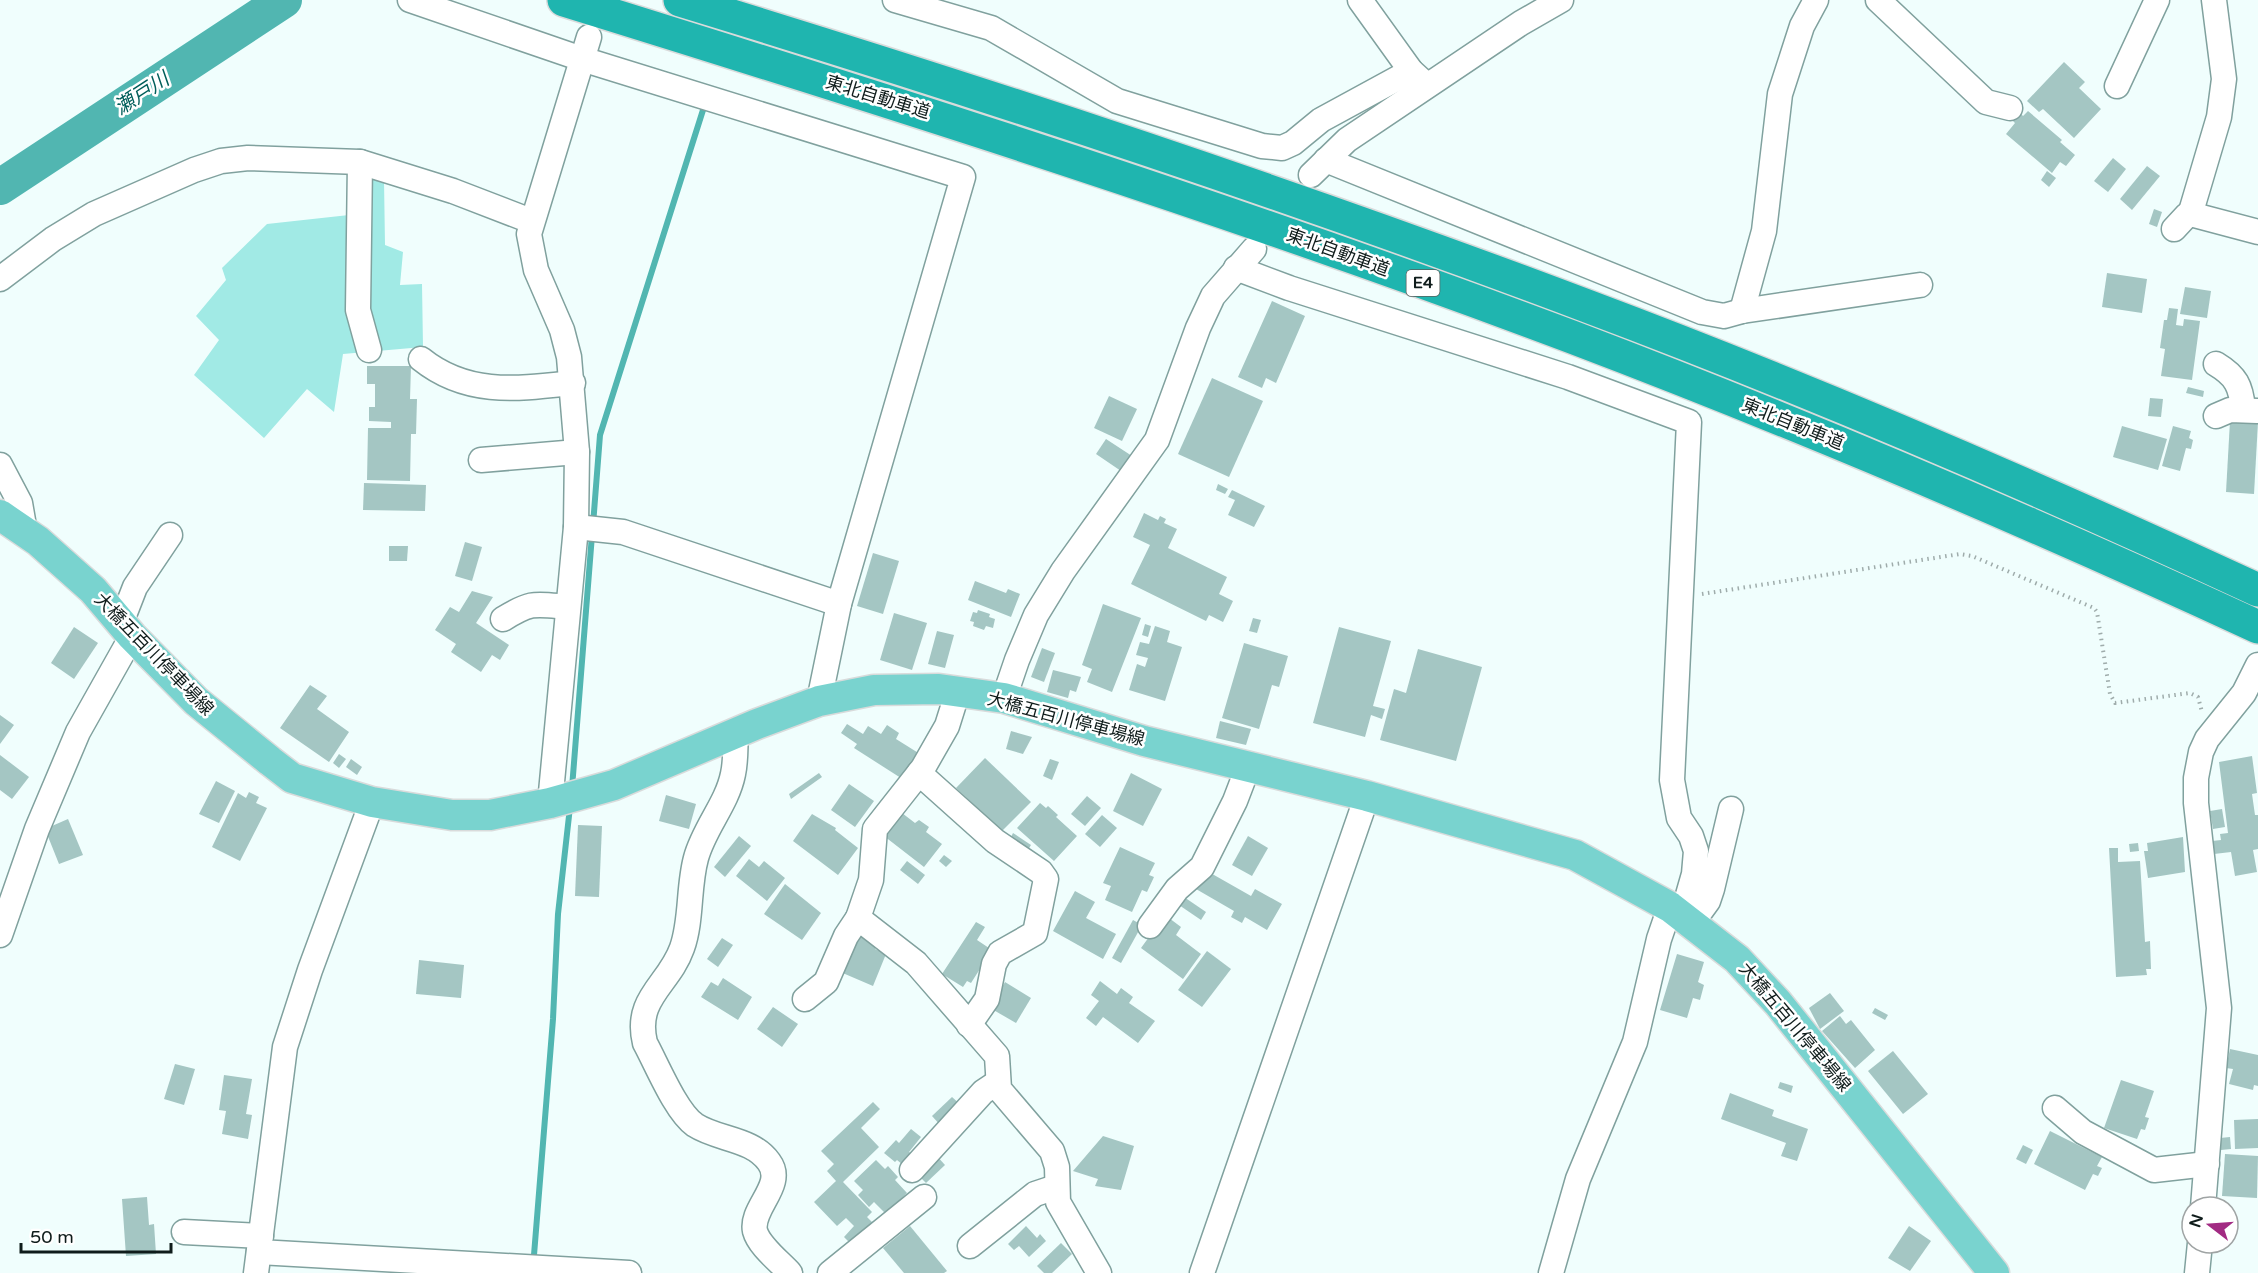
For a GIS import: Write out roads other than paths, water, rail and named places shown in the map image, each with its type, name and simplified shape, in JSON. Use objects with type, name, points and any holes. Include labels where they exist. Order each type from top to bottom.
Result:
[{"type":"highway","name":"東北自動車道","points":[[564,0],[906,105],[1335,251],[1573,337],[1798,425],[2113,560],[2258,627]]},
{"type":"highway","name":"東北自動車道","points":[[680,0],[915,72],[1124,140],[1577,302],[1812,394],[2119,526],[2258,590]]},
{"type":"main road","name":"大橋五百川停車場線","points":[[0,515],[25,532],[93,590],[126,629],[196,701],[292,778],[372,802],[452,815],[490,815],[564,799],[614,784],[819,701],[874,690],[958,691],[1004,698],[1144,741],[1367,796],[1575,855],[1681,916],[1737,959],[1778,1004],[1986,1271]]},
{"type":"street","points":[[410,0],[586,48],[963,177],[839,604],[819,701]]},
{"type":"street","points":[[895,0],[992,28],[1117,101],[1262,147],[1282,148],[1293,143],[1321,120],[1420,79],[1561,0]]},
{"type":"street","points":[[1360,0],[1420,79]]},
{"type":"street","points":[[1742,311],[1764,231],[1780,94],[1802,26],[1816,0]]},
{"type":"street","points":[[1878,0],[1986,102],[2010,108]]},
{"type":"street","points":[[2117,86],[2157,0]]},
{"type":"street","points":[[2214,0],[2224,79],[2222,98],[2219,117],[2182,222],[2258,232]]},
{"type":"street","points":[[564,799],[568,607],[587,528],[573,383],[562,330],[532,254],[529,234],[586,48]]},
{"type":"street","points":[[1420,79],[1318,167],[1702,312],[1724,316],[1742,311],[1920,285]]},
{"type":"street","points":[[0,279],[53,239],[94,214],[194,170],[221,161],[248,158],[360,162],[453,191],[531,222]]},
{"type":"street","points":[[360,162],[358,310],[369,350]]},
{"type":"street","points":[[1004,698],[1036,615],[1064,571],[1157,440],[1198,328],[1213,296],[1254,249]]},
{"type":"street","points":[[1236,268],[1289,288],[1568,377],[1689,422],[1672,780],[1679,818],[1691,836],[1696,851],[1694,874],[1681,916]]},
{"type":"street","points":[[421,359],[454,381],[493,387],[573,383]]},
{"type":"street","points":[[2216,364],[2236,376],[2251,410],[2230,410],[2217,416]]},
{"type":"street","points":[[481,460],[578,452]]},
{"type":"street","points":[[0,465],[20,503],[25,532]]},
{"type":"street","points":[[587,528],[622,532],[839,604]]},
{"type":"street","points":[[0,935],[37,829],[78,732],[126,629],[139,581],[170,535]]},
{"type":"street","points":[[503,619],[525,605],[540,603],[568,607]]},
{"type":"street","points":[[2204,1195],[2219,1008],[2196,803],[2196,778],[2201,752],[2207,739],[2244,693],[2256,670]]},
{"type":"street","points":[[804,999],[826,982],[846,936],[858,918],[871,880],[875,829],[919,773],[947,726],[958,691]]},
{"type":"street","points":[[736,733],[734,773],[696,858],[688,909],[687,935],[681,952],[646,1007],[642,1031],[650,1053],[689,1120],[704,1130],[750,1146],[769,1162],[774,1174],[770,1189],[756,1218],[755,1228],[760,1240],[790,1273]]},
{"type":"street","points":[[1150,926],[1178,889],[1202,867],[1235,801],[1248,767]]},
{"type":"street","points":[[919,773],[995,841],[1041,872],[1046,879],[1035,933],[1000,953],[994,964],[987,999],[969,1025]]},
{"type":"street","points":[[1202,1273],[1367,796]]},
{"type":"street","points":[[259,1254],[285,1047],[310,970],[372,802]]},
{"type":"street","points":[[1551,1273],[1578,1179],[1635,1042],[1659,939],[1681,916],[1708,901],[1731,809]]},
{"type":"street","points":[[858,918],[916,963],[997,1056],[998,1082],[1002,1094],[1052,1151],[1057,1167],[1058,1202],[1099,1273]]},
{"type":"street","points":[[912,1170],[983,1092],[998,1082]]},
{"type":"street","points":[[2055,1108],[2083,1132],[2154,1170],[2207,1164]]},
{"type":"street","points":[[970,1246],[1035,1194],[1056,1187]]},
{"type":"street","points":[[830,1273],[924,1197]]},
{"type":"street","points":[[184,1232],[259,1254],[629,1273]]},
{"type":"street","points":[[2197,1273],[2199,1255]]},
{"type":"waterway","name":"瀬戸川","points":[[0,187],[284,0]]},
{"type":"waterway","points":[[593,525],[600,435],[703,110]]},
{"type":"waterway","points":[[572,788],[592,535]]},
{"type":"waterway","points":[[534,1255],[553,1019],[558,914],[570,807]]}]
